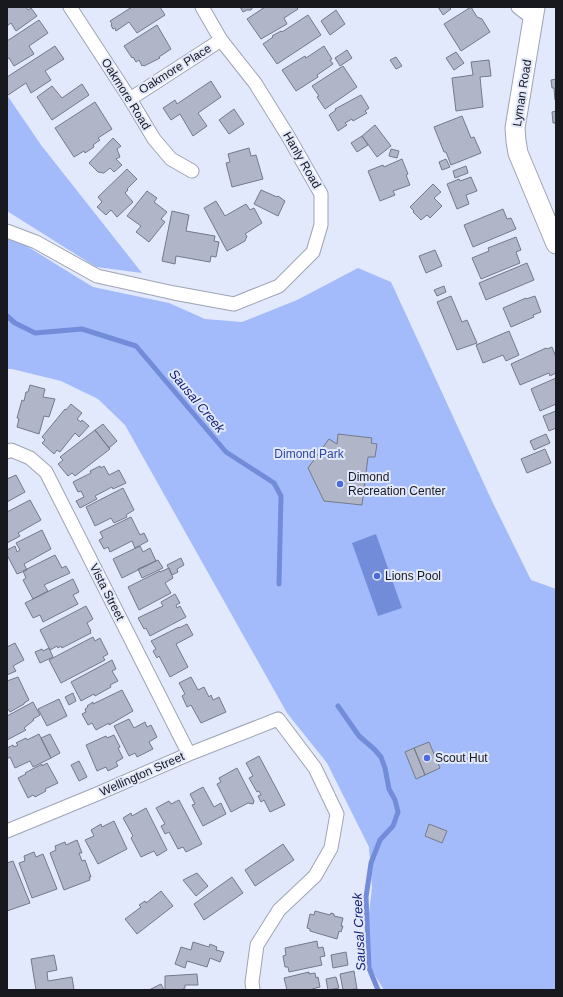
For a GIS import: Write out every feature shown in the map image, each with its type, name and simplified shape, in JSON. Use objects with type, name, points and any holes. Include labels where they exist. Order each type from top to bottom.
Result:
[{"type":"street","name":"Oakmore Road","points":[[70,7],[130,99],[154,139],[171,159],[192,172]]},
{"type":"street","name":"Hanly Road","points":[[7,232],[36,242],[97,276],[174,293],[234,304],[278,286],[313,252],[321,225],[321,194],[256,83],[221,40],[202,7]]},
{"type":"street","name":"Lyman Road","points":[[528,11],[529,47],[515,128],[516,142],[518,153],[556,244]]},
{"type":"street","name":"Oakmore Place","points":[[130,99],[221,40]]},
{"type":"street","name":"Vista Street","points":[[7,452],[10,450],[30,458],[46,472],[190,754]]},
{"type":"street","name":"Wellington Street","points":[[8,827],[97,794],[190,754],[278,719],[315,768],[337,814],[331,848],[315,876],[279,910],[257,945],[252,982],[253,990]]},
{"type":"green space","points":[[7,95],[41,145],[142,273],[96,267],[7,211]]},
{"type":"green space","name":"Dimond Park","points":[[7,234],[93,287],[169,303],[205,319],[242,322],[297,300],[358,268],[391,282],[492,501],[531,580],[556,589],[556,990],[384,990],[369,966],[367,929],[372,888],[369,847],[327,763],[287,713],[125,425],[98,399],[61,381],[7,369]]},
{"type":"shaded area","points":[[376,534],[402,608],[378,616],[352,543]]},
{"type":"building","points":[[7,7],[26,7],[28,10],[31,8],[37,16],[16,31],[11,23],[7,26]]},
{"type":"building","points":[[132,7],[160,7],[165,15],[137,33],[129,22],[116,31],[115,28],[113,29],[110,21]]},
{"type":"building","points":[[240,7],[253,7],[251,10],[243,12]]},
{"type":"building","points":[[265,7],[296,7],[298,9],[284,18],[287,24],[261,39],[247,19]]},
{"type":"building","points":[[438,7],[451,7],[451,9],[443,15]]},
{"type":"building","points":[[471,7],[477,17],[482,19],[490,32],[461,51],[444,24]]},
{"type":"building","points":[[336,10],[345,24],[330,35],[321,21]]},
{"type":"building","points":[[308,15],[321,35],[277,64],[263,44],[273,37],[272,36],[281,31],[282,32]]},
{"type":"building","points":[[39,20],[48,33],[29,46],[34,54],[14,66],[9,58],[7,59],[7,41]]},
{"type":"building","points":[[157,25],[171,49],[159,57],[160,58],[142,66],[139,60],[136,62],[133,57],[132,58],[124,46]]},
{"type":"building","points":[[55,46],[64,59],[45,71],[51,80],[31,93],[26,83],[8,95],[7,77]]},
{"type":"building","points":[[324,46],[332,59],[330,60],[333,64],[317,75],[318,77],[296,91],[282,70],[305,56],[306,58]]},
{"type":"building","points":[[347,50],[352,58],[340,66],[335,58]]},
{"type":"building","points":[[456,52],[464,63],[454,70],[446,58]]},
{"type":"building","points":[[396,57],[402,66],[396,69],[390,60]]},
{"type":"building","points":[[489,60],[491,76],[480,77],[483,107],[456,111],[452,78],[473,75],[471,62]]},
{"type":"building","points":[[343,66],[357,87],[325,109],[312,86]]},
{"type":"building","points":[[556,79],[555,100],[554,88],[552,88],[551,80]]},
{"type":"building","points":[[211,81],[221,97],[198,113],[207,126],[193,136],[180,114],[171,120],[163,108],[175,100],[177,104]]},
{"type":"building","points":[[82,84],[89,95],[52,120],[37,97],[52,86],[62,98]]},
{"type":"building","points":[[361,95],[369,108],[365,111],[367,113],[353,121],[352,119],[345,123],[347,125],[338,131],[329,115],[336,110],[335,109]]},
{"type":"building","points":[[95,102],[112,129],[98,138],[100,140],[93,145],[94,147],[85,153],[84,151],[74,157],[55,128]]},
{"type":"building","points":[[234,109],[244,124],[229,134],[219,120]]},
{"type":"building","points":[[556,111],[556,123],[553,123],[552,112]]},
{"type":"building","points":[[462,116],[471,138],[474,137],[481,153],[451,165],[434,127]]},
{"type":"building","points":[[375,125],[391,146],[377,157],[362,136]]},
{"type":"building","points":[[362,136],[368,145],[357,152],[351,143]]},
{"type":"building","points":[[113,138],[121,146],[117,149],[120,157],[116,159],[122,165],[114,172],[110,168],[104,173],[98,172],[89,163]]},
{"type":"building","points":[[249,148],[251,156],[256,155],[263,179],[232,187],[226,163],[230,162],[228,154]]},
{"type":"building","points":[[391,149],[399,151],[397,158],[389,156]]},
{"type":"building","points":[[402,159],[408,174],[406,175],[410,185],[393,191],[395,195],[380,201],[368,171],[383,165],[384,167]]},
{"type":"building","points":[[446,159],[450,167],[442,170],[439,162]]},
{"type":"building","points":[[466,166],[468,173],[455,178],[453,171]]},
{"type":"building","points":[[127,169],[137,179],[125,193],[133,202],[117,217],[111,210],[106,215],[97,207],[102,202],[98,197]]},
{"type":"building","points":[[471,177],[477,191],[466,195],[469,204],[457,209],[447,184],[459,179],[460,181]]},
{"type":"building","points":[[433,184],[441,192],[434,198],[442,206],[430,218],[427,215],[421,220],[410,207]]},
{"type":"building","points":[[261,190],[277,197],[278,196],[285,201],[278,216],[254,204]]},
{"type":"building","points":[[147,191],[157,198],[154,202],[167,212],[161,219],[165,222],[149,242],[136,232],[141,226],[127,216]]},
{"type":"building","points":[[216,201],[225,216],[246,204],[250,210],[254,208],[262,223],[245,234],[247,236],[245,241],[227,251],[204,208]]},
{"type":"building","points":[[503,209],[507,219],[511,218],[516,229],[473,247],[464,225]]},
{"type":"building","points":[[172,211],[189,215],[186,231],[215,236],[214,241],[219,242],[216,257],[211,256],[210,262],[176,256],[175,264],[162,261]]},
{"type":"building","points":[[516,237],[521,250],[516,252],[520,263],[481,279],[472,258],[489,251],[488,248]]},
{"type":"building","points":[[435,250],[442,266],[426,273],[419,256]]},
{"type":"building","points":[[527,263],[534,280],[486,300],[479,283]]},
{"type":"building","points":[[444,286],[446,292],[437,296],[434,290]]},
{"type":"building","points":[[451,296],[462,322],[467,320],[477,343],[457,350],[437,302]]},
{"type":"building","points":[[535,296],[541,312],[533,315],[534,317],[511,327],[503,308],[526,298]]},
{"type":"building","points":[[509,331],[519,355],[506,361],[503,355],[483,363],[476,345]]},
{"type":"building","points":[[552,347],[556,357],[556,373],[550,376],[549,373],[520,385],[511,364],[546,348]]},
{"type":"building","points":[[556,378],[556,404],[540,411],[531,389]]},
{"type":"building","points":[[30,385],[45,389],[43,397],[55,399],[49,417],[44,416],[39,434],[17,427],[19,419],[17,418],[22,400],[24,401],[26,392],[28,392]]},
{"type":"building","points":[[71,404],[82,413],[77,419],[81,422],[82,420],[89,426],[79,437],[75,433],[60,452],[57,450],[54,454],[42,443],[45,440],[42,437],[65,409],[66,410]]},
{"type":"building","points":[[556,411],[556,428],[549,431],[543,416]]},
{"type":"building","points":[[103,424],[117,441],[109,448],[95,430]]},
{"type":"building","points":[[95,430],[110,449],[75,476],[72,473],[68,476],[58,464],[63,460],[60,457]]},
{"type":"building","name":"Dimond Recreation Center","points":[[338,434],[372,438],[371,443],[377,444],[375,457],[368,457],[362,505],[324,501],[308,468],[329,439],[337,444]]},
{"type":"building","points":[[546,434],[550,443],[534,450],[530,441]]},
{"type":"building","points":[[545,449],[551,463],[527,473],[521,459]]},
{"type":"building","points":[[100,466],[101,468],[104,466],[109,475],[119,470],[126,483],[113,489],[112,487],[95,496],[97,499],[80,508],[76,501],[84,497],[81,491],[78,492],[73,482],[91,473],[90,471]]},
{"type":"building","points":[[16,475],[25,492],[7,502],[7,479]]},
{"type":"building","points":[[123,488],[134,510],[126,515],[127,517],[114,523],[111,518],[95,526],[86,507]]},
{"type":"building","points":[[30,500],[41,520],[18,533],[20,536],[7,543],[7,512]]},
{"type":"building","points":[[131,517],[140,535],[144,533],[148,541],[135,548],[132,541],[110,552],[108,547],[104,549],[99,540],[103,538],[100,532]]},
{"type":"building","points":[[42,530],[51,549],[24,564],[27,570],[17,574],[7,555],[7,550],[15,546],[17,552],[20,550],[16,543]]},
{"type":"building","points":[[140,546],[143,552],[150,548],[156,561],[122,578],[113,559]]},
{"type":"building","points":[[55,555],[62,568],[66,566],[70,573],[44,585],[48,591],[33,599],[23,580],[26,578],[23,571]]},
{"type":"building","points":[[181,558],[184,565],[177,569],[178,572],[172,575],[167,565]]},
{"type":"building","points":[[158,560],[163,568],[142,578],[138,569]]},
{"type":"building","points":[[169,568],[173,578],[165,583],[171,593],[139,610],[128,587]]},
{"type":"building","points":[[73,579],[79,592],[73,595],[78,604],[43,622],[40,615],[33,618],[25,603]]},
{"type":"building","points":[[175,594],[180,603],[176,605],[177,608],[180,606],[186,617],[150,636],[138,618],[163,606],[161,602]]},
{"type":"building","points":[[86,606],[93,619],[87,623],[91,633],[62,648],[61,646],[58,648],[57,646],[50,650],[40,630]]},
{"type":"building","points":[[187,624],[193,635],[176,644],[188,667],[170,677],[159,656],[157,658],[153,651],[156,649],[151,641]]},
{"type":"building","points":[[93,637],[95,641],[100,638],[108,654],[103,657],[105,660],[61,683],[49,660]]},
{"type":"building","points":[[15,643],[24,660],[13,666],[16,671],[7,675],[7,647]]},
{"type":"building","points":[[49,648],[53,657],[40,663],[35,652],[42,649],[43,651]]},
{"type":"building","points":[[112,660],[116,669],[112,671],[118,681],[110,685],[111,687],[95,696],[94,694],[81,701],[71,682]]},
{"type":"building","points":[[18,677],[29,700],[10,712],[7,708],[7,681]]},
{"type":"building","points":[[191,677],[198,690],[204,687],[209,697],[211,695],[213,700],[219,697],[226,712],[201,723],[191,705],[187,707],[182,696],[185,694],[179,683]]},
{"type":"building","points":[[122,690],[133,711],[109,725],[109,723],[96,730],[92,723],[88,725],[82,714],[86,712],[85,709],[88,707],[87,706]]},
{"type":"building","points":[[73,693],[76,701],[69,705],[65,697]]},
{"type":"building","points":[[59,699],[67,716],[47,726],[38,709]]},
{"type":"building","points":[[33,702],[40,715],[33,719],[34,720],[24,728],[26,730],[7,740],[7,716]]},
{"type":"building","points":[[129,719],[134,728],[145,722],[147,727],[151,725],[157,737],[149,742],[153,749],[137,757],[135,753],[129,756],[114,726]]},
{"type":"building","points":[[39,734],[51,758],[33,767],[30,761],[15,768],[10,757],[7,759],[7,748],[13,745],[14,747],[18,745],[16,743],[26,738],[27,740]]},
{"type":"building","points":[[50,734],[60,753],[51,758],[41,738]]},
{"type":"building","points":[[114,735],[120,747],[118,748],[123,758],[116,762],[118,766],[108,771],[106,767],[97,771],[86,745],[106,736],[107,738]]},
{"type":"building","name":"Scout Hut","points":[[429,742],[440,768],[425,775],[414,748]]},
{"type":"building","points":[[414,748],[425,775],[416,779],[405,752]]},
{"type":"building","points":[[259,756],[285,805],[270,812],[264,800],[261,802],[258,796],[261,795],[259,791],[257,792],[249,778],[253,776],[246,763]]},
{"type":"building","points":[[79,761],[87,777],[79,781],[71,765]]},
{"type":"building","points":[[47,763],[58,783],[45,789],[46,791],[35,797],[33,795],[28,798],[18,778],[42,764],[42,766]]},
{"type":"building","points":[[237,768],[254,801],[253,804],[248,803],[231,812],[217,784],[221,782],[219,778]]},
{"type":"building","points":[[203,787],[214,807],[221,803],[226,814],[203,826],[192,805],[195,804],[190,794]]},
{"type":"building","points":[[179,800],[202,844],[186,852],[183,847],[178,849],[169,832],[165,834],[161,826],[165,824],[156,808],[169,801],[171,804]]},
{"type":"building","points":[[146,808],[167,850],[157,856],[154,851],[141,857],[131,838],[133,836],[123,818],[131,813],[132,816]]},
{"type":"building","points":[[114,821],[127,849],[98,864],[85,840],[94,836],[91,830],[101,824],[102,827]]},
{"type":"building","points":[[429,824],[447,831],[442,843],[425,836]]},
{"type":"building","points":[[77,840],[82,853],[79,853],[82,861],[85,860],[91,877],[89,877],[90,880],[64,890],[50,853],[56,850],[55,846],[65,842],[66,845]]},
{"type":"building","points":[[283,844],[294,860],[255,886],[245,870]]},
{"type":"building","points":[[34,852],[36,857],[43,854],[57,889],[32,898],[19,863],[25,861],[24,856]]},
{"type":"building","points":[[13,861],[30,903],[7,911],[7,863]]},
{"type":"building","points":[[197,873],[208,886],[196,896],[183,880]]},
{"type":"building","points":[[232,877],[243,893],[204,920],[194,904]]},
{"type":"building","points":[[161,891],[173,906],[137,934],[125,919],[141,907],[139,905],[145,901],[146,903]]},
{"type":"building","points":[[315,911],[330,915],[331,913],[334,914],[334,916],[343,918],[341,926],[343,926],[341,932],[339,931],[337,939],[310,931],[310,929],[307,928],[310,914],[314,915]]},
{"type":"building","points":[[317,941],[318,948],[323,947],[325,956],[320,957],[322,965],[289,972],[288,967],[285,967],[283,956],[286,955],[285,948]]},
{"type":"building","points":[[193,942],[209,947],[210,944],[217,947],[216,950],[224,952],[220,962],[210,958],[207,967],[187,961],[185,968],[175,964],[181,947],[191,950]]},
{"type":"building","points":[[346,952],[348,965],[333,968],[331,955]]},
{"type":"building","points":[[54,955],[57,970],[47,972],[48,981],[72,977],[74,990],[36,990],[31,959]]},
{"type":"building","points":[[354,971],[357,989],[343,990],[340,974]]},
{"type":"building","points":[[309,972],[309,974],[315,973],[316,978],[318,977],[320,987],[312,990],[287,990],[284,978]]},
{"type":"building","points":[[197,974],[198,985],[185,985],[185,988],[181,990],[165,990],[165,976]]},
{"type":"building","points":[[336,977],[339,988],[328,990],[326,979]]},
{"type":"building","points":[[161,984],[164,990],[149,990]]},
{"type":"waterway","name":"Sausal Creek","points":[[7,316],[15,323],[35,333],[82,329],[136,346],[226,452],[274,483],[281,496],[279,584]]},
{"type":"waterway","name":"Sausal Creek","points":[[338,706],[359,736],[381,757],[385,768],[389,789],[395,800],[398,812],[393,826],[380,840],[371,863],[366,897],[369,968],[378,990]]},
{"type":"place","name":"Dimond Recreation Center","points":[[340,484]]},
{"type":"place","name":"Lions Pool","points":[[377,576]]},
{"type":"place","name":"Scout Hut","points":[[427,758]]}]
